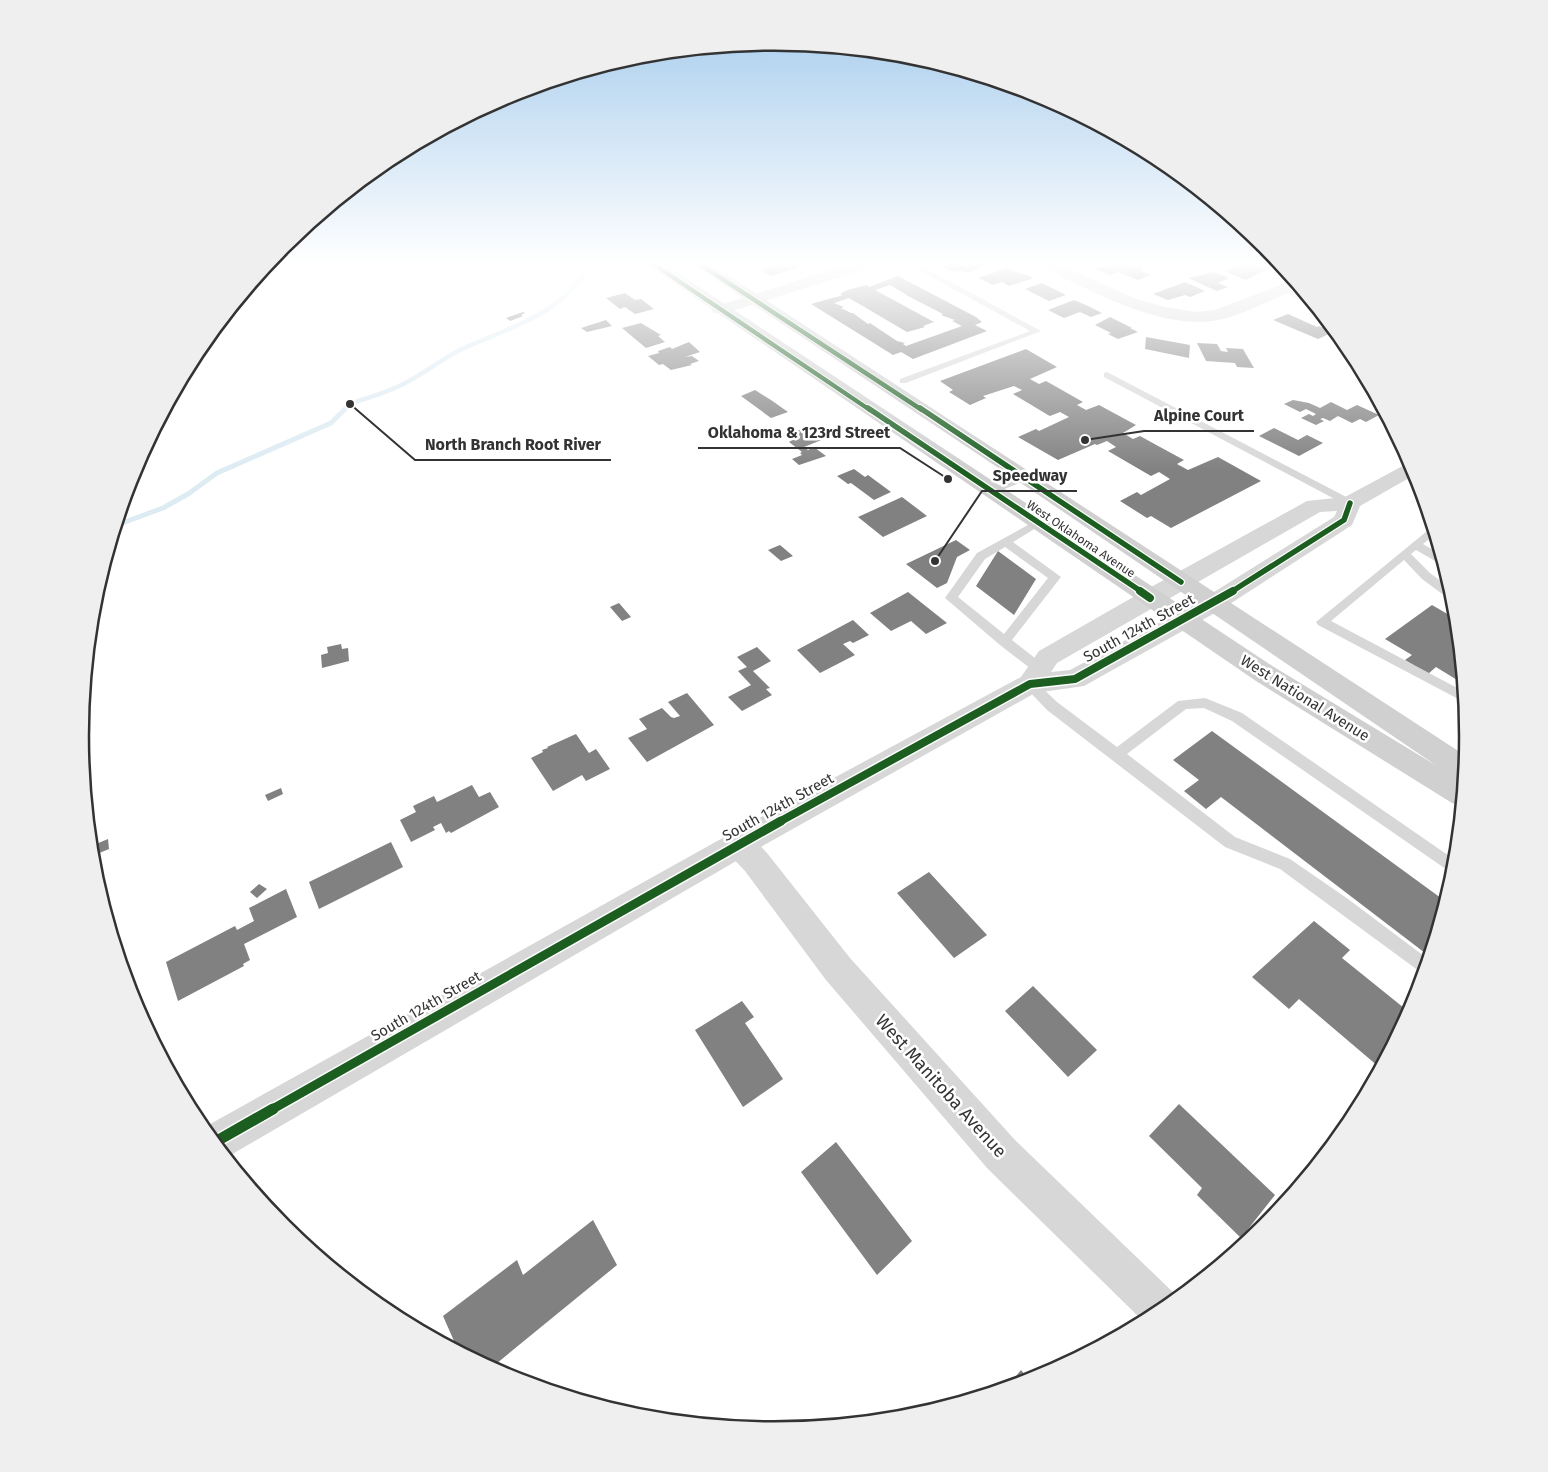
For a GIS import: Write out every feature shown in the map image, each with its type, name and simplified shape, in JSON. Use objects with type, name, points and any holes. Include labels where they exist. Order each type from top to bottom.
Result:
[{"type":"main road","name":"West Oklahoma Avenue","points":[[752,332],[1150,598]]},
{"type":"main road","name":"West Oklahoma Avenue","points":[[803,332],[1181,582]]},
{"type":"main road","name":"West National Avenue","points":[[1181,582],[1458,765]]},
{"type":"main road","name":"West National Avenue","points":[[1150,598],[1265,674],[1456,790]]},
{"type":"street","name":"South 124th Street","points":[[221,1139],[1035,676],[1048,657],[1150,598],[1315,506],[1350,503],[1408,476]]},
{"type":"street","name":"South 124th Street","points":[[1035,676],[1075,679],[1214,603],[1344,520],[1350,503]]},
{"type":"street","name":"West Manitoba Avenue","points":[[739,844],[756,862],[838,969],[1001,1154],[1156,1304]]},
{"type":"lane","points":[[903,381],[1035,332]]},
{"type":"lane","points":[[1107,375],[1350,503]]},
{"type":"lane","points":[[991,491],[1025,477]]},
{"type":"lane","points":[[1037,523],[981,556],[951,598],[1004,642],[1035,676],[1052,706],[1230,842],[1285,864],[1342,904],[1420,963]]},
{"type":"lane","points":[[1428,535],[1322,622],[1457,693]]},
{"type":"lane","points":[[1004,642],[1055,577],[1006,542]]},
{"type":"lane","points":[[1416,545],[1434,554]]},
{"type":"lane","points":[[1405,554],[1426,576],[1442,588]]},
{"type":"lane","points":[[1116,754],[1183,704],[1205,703],[1237,716],[1447,863]]},
{"type":"building","points":[[626,332],[655,332],[661,335],[658,336],[665,342],[646,348]]},
{"type":"building","points":[[856,332],[883,332],[897,341],[905,343],[903,344],[906,346],[946,332],[985,332],[913,359],[901,352],[893,355]]},
{"type":"building","points":[[1108,332],[1138,332],[1118,339],[1108,334],[1111,333]]},
{"type":"building","points":[[1301,332],[1326,332],[1328,334],[1318,339]]},
{"type":"building","points":[[1146,337],[1190,345],[1189,358],[1145,349]]},
{"type":"building","points":[[689,342],[700,352],[685,357],[692,356],[699,361],[690,364],[692,365],[671,370],[663,364],[659,365],[648,356],[659,353],[658,351],[670,347],[672,349]]},
{"type":"building","points":[[1197,343],[1217,344],[1221,351],[1228,352],[1226,348],[1243,349],[1254,368],[1237,367],[1235,363],[1206,361]]},
{"type":"building","points":[[1026,349],[1057,367],[1030,379],[1039,384],[1046,381],[1083,402],[1077,405],[1086,410],[1099,405],[1136,425],[1123,433],[1133,439],[1140,436],[1184,460],[1177,464],[1188,470],[1218,457],[1261,481],[1171,528],[1151,516],[1147,518],[1120,501],[1137,492],[1141,495],[1170,479],[1159,472],[1151,476],[1108,451],[1116,447],[1107,441],[1095,444],[1058,460],[1018,437],[1036,429],[1039,431],[1069,417],[1060,412],[1048,415],[1013,394],[1022,390],[1014,386],[983,396],[986,398],[970,405],[949,392],[953,390],[940,381]]},
{"type":"building","points":[[755,390],[788,412],[771,418],[741,396]]},
{"type":"building","points":[[1293,400],[1309,403],[1320,408],[1331,402],[1347,410],[1357,405],[1378,415],[1366,422],[1360,419],[1352,423],[1338,416],[1330,421],[1323,418],[1320,419],[1324,421],[1316,425],[1301,418],[1309,414],[1313,416],[1316,414],[1306,409],[1300,412],[1284,404]]},
{"type":"building","points":[[807,427],[824,439],[804,447],[808,450],[814,447],[826,456],[799,465],[792,459],[802,455],[800,453],[802,452],[789,442],[792,440],[785,435]]},
{"type":"building","points":[[1274,428],[1298,440],[1307,435],[1323,443],[1299,456],[1259,436]]},
{"type":"building","points":[[854,469],[865,477],[868,475],[891,492],[874,500],[851,483],[848,484],[837,476]]},
{"type":"building","points":[[902,497],[927,516],[883,537],[858,517]]},
{"type":"building","points":[[956,540],[970,550],[957,557],[947,583],[937,588],[906,564]]},
{"type":"building","points":[[780,545],[793,556],[781,561],[768,550]]},
{"type":"building","points":[[998,551],[1036,579],[1014,615],[976,586]]},
{"type":"building","points":[[908,592],[947,623],[926,634],[911,621],[891,631],[870,613]]},
{"type":"building","points":[[619,603],[631,617],[622,621],[610,607]]},
{"type":"building","points":[[1432,605],[1448,614],[1456,679],[1436,667],[1428,674],[1405,660],[1412,655],[1385,639]]},
{"type":"building","points":[[853,620],[869,635],[853,643],[850,641],[843,644],[855,655],[820,673],[797,650]]},
{"type":"building","points":[[341,644],[342,649],[348,648],[349,661],[322,668],[321,655],[328,653],[327,647]]},
{"type":"building","points":[[757,647],[771,661],[753,671],[770,688],[766,689],[772,695],[742,711],[728,697],[751,685],[738,671],[747,667],[737,657]]},
{"type":"building","points":[[687,693],[714,725],[647,762],[628,738],[647,729],[639,719],[662,708],[671,717],[680,716],[668,702]]},
{"type":"building","points":[[1212,731],[1439,897],[1423,952],[1221,797],[1206,809],[1184,791],[1199,780],[1173,760]]},
{"type":"building","points":[[576,734],[589,753],[596,749],[610,769],[586,781],[582,775],[553,791],[531,758],[543,752],[542,750],[547,747]]},
{"type":"building","points":[[472,785],[479,797],[490,792],[499,807],[451,833],[449,831],[446,833],[441,823],[433,827],[435,830],[411,842],[400,820],[416,812],[413,806],[434,796],[437,802]]},
{"type":"building","points":[[281,788],[283,794],[268,801],[265,795]]},
{"type":"building","points":[[108,839],[109,849],[99,853],[98,843]]},
{"type":"building","points":[[391,842],[403,867],[319,909],[309,882]]},
{"type":"building","points":[[929,872],[987,935],[954,958],[897,893]]},
{"type":"building","points":[[259,884],[267,889],[257,898],[250,892]]},
{"type":"building","points":[[286,889],[297,917],[244,944],[250,960],[243,964],[244,966],[178,1001],[166,962],[235,926],[237,930],[254,921],[249,908]]},
{"type":"building","points":[[1314,921],[1350,950],[1342,958],[1403,1007],[1375,1063],[1299,999],[1289,1009],[1252,977]]},
{"type":"building","points":[[1033,986],[1097,1050],[1068,1077],[1005,1011]]},
{"type":"building","points":[[742,1001],[754,1017],[745,1023],[783,1079],[743,1107],[695,1030]]},
{"type":"building","points":[[1179,1104],[1275,1195],[1240,1237],[1197,1195],[1202,1188],[1149,1136]]},
{"type":"building","points":[[836,1142],[912,1241],[877,1275],[801,1172]]},
{"type":"building","points":[[593,1220],[617,1265],[498,1362],[454,1341],[443,1316],[517,1260],[523,1275]]},
{"type":"building","points":[[1021,1370],[1024,1373],[1016,1376]]},
{"type":"waterway","points":[[124,522],[163,508],[188,494],[217,473],[331,423],[350,404],[386,392],[421,374],[460,350],[503,332]]},
{"type":"cycle path","points":[[754,332],[1150,598]]},
{"type":"cycle path","points":[[803,332],[1181,582]]},
{"type":"cycle path","points":[[221,1139],[739,844],[1030,684],[1075,679],[1214,603],[1344,520],[1350,503]]},
{"type":"place","name":"North Branch Root River","points":[[350,404]]},
{"type":"place","name":"Alpine Court","points":[[1085,440]]},
{"type":"place","name":"Oklahoma & 123rd Street","points":[[948,479]]},
{"type":"place","name":"Speedway","points":[[935,561]]}]
